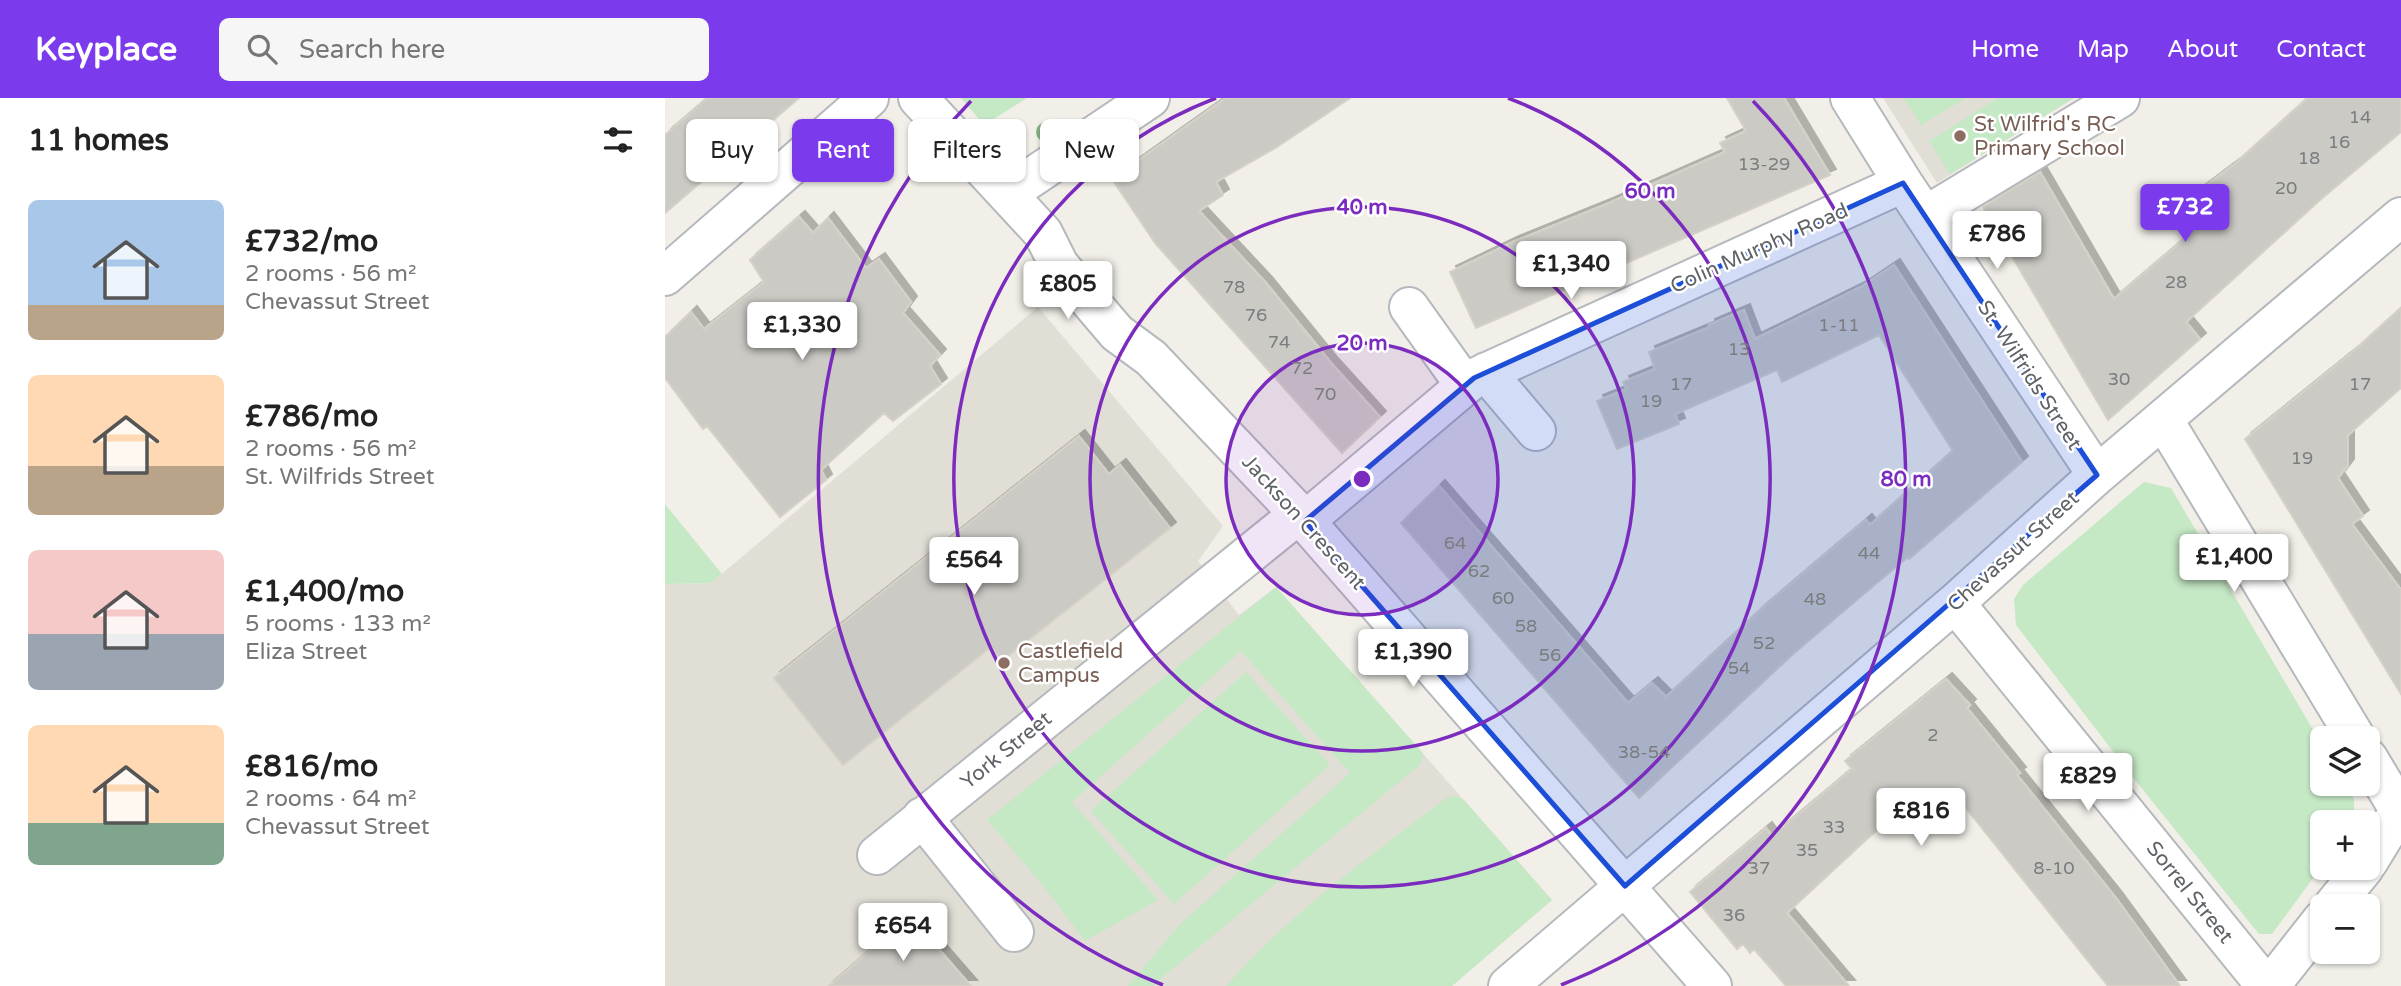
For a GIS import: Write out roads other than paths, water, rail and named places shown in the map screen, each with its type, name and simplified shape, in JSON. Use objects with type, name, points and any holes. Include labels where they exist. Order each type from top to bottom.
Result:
[{"type":"street","points":[[665,276],[869,98]]},
{"type":"street","name":"Jackson Crescent","points":[[918,98],[1044,233],[1059,265],[1117,333],[1151,358],[1302,518],[1712,986]]},
{"type":"street","points":[[1007,194],[1150,98]]},
{"type":"street","name":"St. Wilfrids Street","points":[[1850,98],[1903,183],[2097,475]]},
{"type":"street","points":[[1925,216],[2120,98]]},
{"type":"street","name":"Colin Murphy Road","points":[[1302,518],[1475,378],[1903,183]]},
{"type":"street","name":"Chevassut Street","points":[[1508,986],[1955,603],[2097,475],[2401,217]]},
{"type":"street","points":[[1409,307],[1475,378],[1536,431]]},
{"type":"street","points":[[2163,419],[2349,726]]},
{"type":"street","name":"York Street","points":[[877,855],[1302,518]]},
{"type":"street","name":"Sorrel Street","points":[[1955,603],[2268,986]]},
{"type":"street","points":[[2380,777],[2401,811],[2380,843]]},
{"type":"street","points":[[922,817],[1014,932]]},
{"type":"street","points":[[2343,894],[2354,880]]},
{"type":"street","points":[[2268,986],[2310,935]]},
{"type":"place","name":"St Wilfrid's RC Primary School","points":[[1960,136]]},
{"type":"place","name":"Castlefield Campus","points":[[1004,663]]}]
